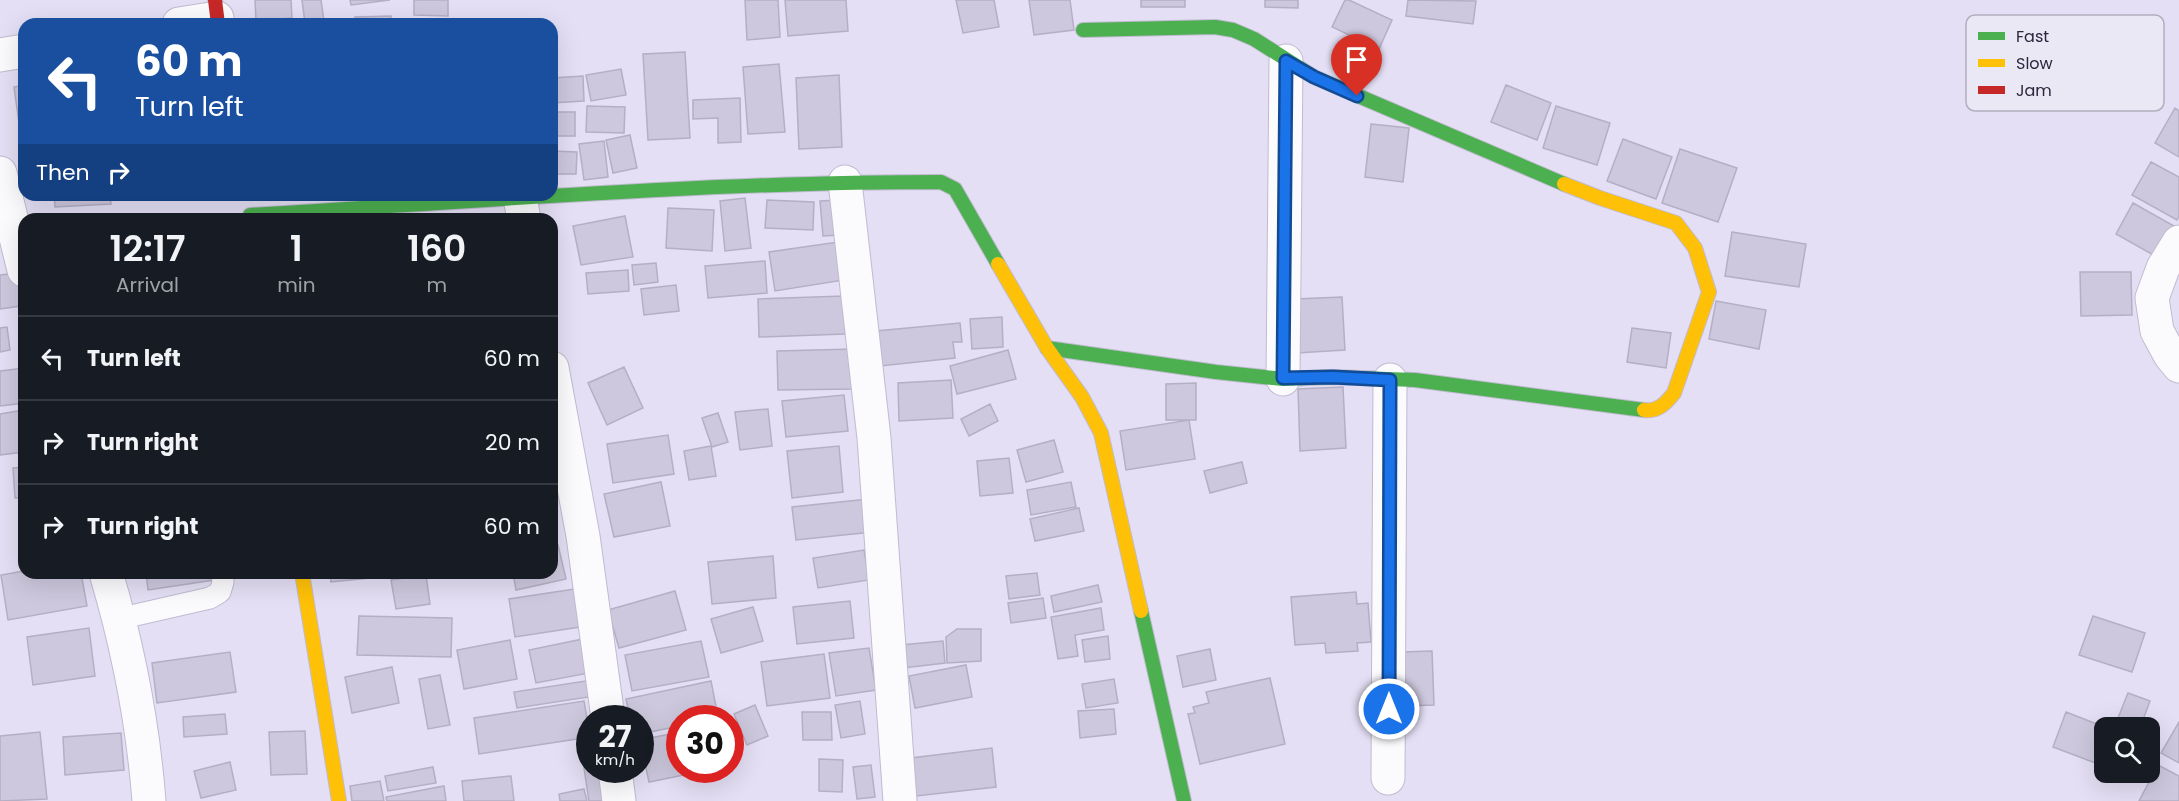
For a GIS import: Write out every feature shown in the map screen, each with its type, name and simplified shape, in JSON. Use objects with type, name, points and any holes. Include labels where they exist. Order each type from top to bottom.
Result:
[{"type":"street","points":[[201,18],[216,14]]},
{"type":"street","points":[[1047,348],[1216,372],[1283,378],[1415,380],[1652,411],[1664,405],[1674,393],[1709,292],[1695,248],[1676,223],[1600,198],[1357,96],[1314,77],[1244,34],[1215,27],[1083,30]]},
{"type":"street","points":[[0,55],[18,52]]},
{"type":"street","points":[[1283,378],[1286,61]]},
{"type":"street","points":[[0,173],[18,246]]},
{"type":"street","points":[[845,182],[874,438],[900,801]]},
{"type":"street","points":[[250,213],[522,209],[845,182],[941,182],[956,189],[1047,348],[1082,397],[1101,433],[1184,801]]},
{"type":"street","points":[[2179,242],[2163,268],[2151,298],[2157,332],[2179,366]]},
{"type":"street","points":[[1388,778],[1390,380]]},
{"type":"street","points":[[558,400],[584,536],[606,705]]},
{"type":"street","points":[[108,579],[141,725],[149,801]]},
{"type":"street","points":[[303,579],[339,801]]},
{"type":"street","points":[[617,783],[619,801]]},
{"type":"lane","points":[[118,619],[210,598],[220,592],[223,579]]},
{"type":"building","points":[[255,0],[291,0],[292,18],[256,18]]},
{"type":"building","points":[[302,0],[321,0],[324,18],[304,18]]},
{"type":"building","points":[[350,0],[390,0],[351,5]]},
{"type":"building","points":[[414,0],[448,0],[448,16],[414,15]]},
{"type":"building","points":[[745,0],[778,0],[780,37],[747,40]]},
{"type":"building","points":[[785,0],[846,0],[848,31],[788,36]]},
{"type":"building","points":[[956,0],[994,0],[999,27],[963,33]]},
{"type":"building","points":[[1029,0],[1070,0],[1074,30],[1034,35]]},
{"type":"building","points":[[1141,0],[1185,0],[1185,7],[1141,7]]},
{"type":"building","points":[[1265,0],[1298,0],[1298,8],[1265,7]]},
{"type":"building","points":[[1345,0],[1392,20],[1379,49],[1332,27]]},
{"type":"building","points":[[1408,0],[1476,1],[1473,24],[1406,16]]},
{"type":"building","points":[[391,16],[391,18],[355,18]]},
{"type":"building","points":[[685,52],[690,138],[648,140],[643,54]]},
{"type":"building","points":[[779,64],[785,132],[748,134],[743,67]]},
{"type":"building","points":[[621,69],[626,95],[591,101],[586,75]]},
{"type":"building","points":[[839,75],[842,147],[799,149],[796,78]]},
{"type":"building","points":[[583,76],[584,101],[558,103],[558,78]]},
{"type":"building","points":[[1506,85],[1551,103],[1537,140],[1491,122]]},
{"type":"building","points":[[18,86],[18,116],[14,87]]},
{"type":"building","points":[[740,98],[741,142],[718,143],[718,118],[693,119],[693,100]]},
{"type":"building","points":[[587,106],[625,107],[624,133],[586,132]]},
{"type":"building","points":[[1556,106],[1610,123],[1597,165],[1543,148]]},
{"type":"building","points":[[2175,108],[2179,111],[2179,157],[2155,143]]},
{"type":"building","points":[[558,112],[575,112],[575,136],[558,136]]},
{"type":"building","points":[[1371,124],[1409,128],[1403,182],[1365,177]]},
{"type":"building","points":[[630,135],[637,168],[613,173],[606,140]]},
{"type":"building","points":[[1623,139],[1672,157],[1656,199],[1607,181]]},
{"type":"building","points":[[604,141],[608,177],[584,180],[579,144]]},
{"type":"building","points":[[1680,149],[1737,168],[1718,222],[1662,203]]},
{"type":"building","points":[[558,151],[577,152],[576,174],[558,174]]},
{"type":"building","points":[[2151,162],[2179,177],[2179,216],[2177,220],[2132,195]]},
{"type":"building","points":[[745,198],[751,248],[725,251],[720,201]]},
{"type":"building","points":[[767,200],[814,202],[813,230],[765,228]]},
{"type":"building","points":[[839,200],[841,235],[823,236],[820,201]]},
{"type":"building","points":[[54,201],[111,201],[111,204],[55,207]]},
{"type":"building","points":[[2133,203],[2174,226],[2157,257],[2116,234]]},
{"type":"building","points":[[668,208],[714,210],[712,251],[666,248]]},
{"type":"building","points":[[625,216],[633,257],[581,265],[573,226]]},
{"type":"building","points":[[1732,232],[1806,244],[1799,287],[1725,276]]},
{"type":"building","points":[[838,242],[844,280],[775,291],[769,252]]},
{"type":"building","points":[[765,261],[767,293],[708,298],[705,266]]},
{"type":"building","points":[[656,263],[658,282],[634,285],[632,265]]},
{"type":"building","points":[[628,270],[629,291],[588,294],[586,273]]},
{"type":"building","points":[[2080,272],[2131,272],[2132,315],[2081,316]]},
{"type":"building","points":[[17,273],[18,306],[0,309],[0,275]]},
{"type":"building","points":[[676,285],[679,311],[644,315],[641,289]]},
{"type":"building","points":[[844,296],[845,334],[759,337],[758,299]]},
{"type":"building","points":[[1342,297],[1345,350],[1297,353],[1295,299]]},
{"type":"building","points":[[1716,301],[1766,310],[1759,349],[1709,339]]},
{"type":"building","points":[[1002,317],[1003,347],[972,349],[970,319]]},
{"type":"building","points":[[960,323],[962,342],[953,342],[955,358],[880,366],[876,331]]},
{"type":"building","points":[[7,327],[10,350],[0,352],[0,328]]},
{"type":"building","points":[[1632,328],[1671,333],[1666,368],[1627,362]]},
{"type":"building","points":[[854,349],[854,389],[778,390],[777,351]]},
{"type":"building","points":[[1008,350],[1016,379],[957,394],[950,366]]},
{"type":"building","points":[[624,367],[643,408],[607,425],[588,383]]},
{"type":"building","points":[[18,369],[18,404],[0,406],[0,371]]},
{"type":"building","points":[[951,380],[953,418],[899,421],[898,383]]},
{"type":"building","points":[[1196,383],[1196,420],[1166,420],[1166,384]]},
{"type":"building","points":[[1343,387],[1346,448],[1300,451],[1298,389]]},
{"type":"building","points":[[844,395],[848,431],[786,437],[782,401]]},
{"type":"building","points":[[990,404],[998,421],[969,436],[961,419]]},
{"type":"building","points":[[768,409],[772,446],[740,450],[735,412]]},
{"type":"building","points":[[18,411],[18,453],[0,455],[0,414]]},
{"type":"building","points":[[718,413],[728,442],[712,447],[702,418]]},
{"type":"building","points":[[1189,420],[1195,459],[1126,470],[1120,431]]},
{"type":"building","points":[[668,435],[674,474],[613,483],[607,444]]},
{"type":"building","points":[[1054,440],[1063,472],[1026,482],[1017,450]]},
{"type":"building","points":[[711,446],[716,476],[689,480],[684,451]]},
{"type":"building","points":[[839,446],[843,492],[792,498],[787,451]]},
{"type":"building","points":[[1009,458],[1013,493],[980,496],[977,461]]},
{"type":"building","points":[[1242,462],[1247,483],[1210,493],[1204,471]]},
{"type":"building","points":[[13,468],[18,468],[18,498],[15,498]]},
{"type":"building","points":[[661,482],[670,526],[614,537],[604,494]]},
{"type":"building","points":[[1071,482],[1076,507],[1031,515],[1027,490]]},
{"type":"building","points":[[868,499],[872,532],[796,540],[792,507]]},
{"type":"building","points":[[1079,508],[1084,531],[1035,541],[1030,519]]},
{"type":"building","points":[[558,545],[566,579],[516,590],[514,579],[558,579]]},
{"type":"building","points":[[864,550],[869,580],[818,588],[813,558]]},
{"type":"building","points":[[773,556],[776,598],[712,604],[708,562]]},
{"type":"building","points":[[18,572],[18,579],[82,579],[87,606],[8,620],[1,575]]},
{"type":"building","points":[[1037,573],[1040,595],[1009,599],[1006,576]]},
{"type":"building","points":[[147,579],[214,579],[214,580],[148,590]]},
{"type":"building","points":[[331,579],[360,579],[331,582]]},
{"type":"building","points":[[427,579],[430,604],[396,609],[391,580]]},
{"type":"building","points":[[1098,585],[1102,602],[1054,612],[1051,596]]},
{"type":"building","points":[[574,589],[580,627],[515,637],[509,599]]},
{"type":"building","points":[[675,591],[686,630],[619,648],[608,610]]},
{"type":"building","points":[[1356,592],[1357,604],[1368,603],[1371,642],[1357,643],[1358,651],[1326,653],[1325,643],[1295,645],[1291,597]]},
{"type":"building","points":[[1043,598],[1046,618],[1011,623],[1008,603]]},
{"type":"building","points":[[850,601],[854,638],[797,644],[793,607]]},
{"type":"building","points":[[753,607],[763,641],[721,653],[711,619]]},
{"type":"building","points":[[1101,608],[1104,630],[1075,635],[1078,656],[1058,659],[1051,617]]},
{"type":"building","points":[[359,616],[452,618],[451,657],[357,655]]},
{"type":"building","points":[[2093,616],[2145,633],[2132,672],[2079,655]]},
{"type":"building","points":[[89,628],[95,676],[33,685],[27,637]]},
{"type":"building","points":[[957,629],[981,629],[981,661],[947,663],[946,637]]},
{"type":"building","points":[[1108,636],[1110,659],[1085,662],[1082,640]]},
{"type":"building","points":[[583,639],[589,673],[536,683],[529,650]]},
{"type":"building","points":[[510,640],[517,679],[464,689],[457,650]]},
{"type":"building","points":[[701,641],[709,677],[632,691],[625,655]]},
{"type":"building","points":[[943,641],[945,663],[903,668],[901,645]]},
{"type":"building","points":[[869,648],[876,690],[836,696],[829,653]]},
{"type":"building","points":[[1210,649],[1216,680],[1183,687],[1177,656]]},
{"type":"building","points":[[1432,651],[1434,705],[1403,706],[1401,652]]},
{"type":"building","points":[[230,652],[236,692],[157,703],[152,663]]},
{"type":"building","points":[[824,654],[830,698],[767,706],[761,662]]},
{"type":"building","points":[[966,665],[972,697],[915,708],[909,676]]},
{"type":"building","points":[[392,667],[399,703],[352,713],[345,677]]},
{"type":"building","points":[[440,675],[450,725],[428,729],[419,679]]},
{"type":"building","points":[[1270,678],[1285,744],[1200,764],[1188,714],[1195,713],[1193,707],[1209,703],[1206,692]]},
{"type":"building","points":[[1114,679],[1118,703],[1086,708],[1082,684]]},
{"type":"building","points":[[592,680],[595,696],[517,708],[514,692]]},
{"type":"building","points":[[711,681],[716,705],[666,705],[666,729],[654,731],[654,705],[627,705],[626,699]]},
{"type":"building","points":[[2128,693],[2150,701],[2144,717],[2118,717]]},
{"type":"building","points":[[584,701],[585,705],[576,705],[576,739],[479,754],[474,718]]},
{"type":"building","points":[[860,701],[865,734],[841,738],[835,705]]},
{"type":"building","points":[[755,705],[768,736],[747,745],[744,738],[744,710]]},
{"type":"building","points":[[1114,709],[1116,734],[1080,738],[1078,711]]},
{"type":"building","points":[[802,712],[831,712],[832,740],[803,740]]},
{"type":"building","points":[[2066,712],[2094,723],[2094,762],[2053,747]]},
{"type":"building","points":[[225,714],[227,734],[184,737],[183,717]]},
{"type":"building","points":[[2179,722],[2179,763],[2161,753]]},
{"type":"building","points":[[305,731],[307,774],[271,775],[269,732]]},
{"type":"building","points":[[40,732],[47,799],[0,801],[0,736]]},
{"type":"building","points":[[121,733],[124,770],[65,775],[63,737]]},
{"type":"building","points":[[666,735],[666,779],[654,781],[654,737]]},
{"type":"building","points":[[992,748],[996,787],[916,796],[911,758]]},
{"type":"building","points":[[819,759],[843,760],[842,792],[819,791]]},
{"type":"building","points":[[230,762],[236,790],[201,798],[194,771]]},
{"type":"building","points":[[871,765],[875,797],[857,799],[853,767]]},
{"type":"building","points":[[2160,766],[2179,776],[2179,801],[2139,801],[2148,783],[2160,783]]},
{"type":"building","points":[[433,767],[436,783],[388,791],[385,776]]},
{"type":"building","points":[[511,776],[514,801],[464,801],[462,781]]},
{"type":"building","points":[[380,781],[384,801],[352,801],[350,786]]},
{"type":"building","points":[[586,783],[607,783],[609,801],[589,801]]},
{"type":"building","points":[[444,786],[446,801],[387,801],[386,797]]},
{"type":"building","points":[[584,789],[587,801],[560,801],[559,794]]},
{"type":"traffic: fast","points":[[1083,30],[1215,27],[1233,30],[1254,39],[1314,77],[1564,184]]},
{"type":"traffic: fast","points":[[558,195],[768,185],[941,182],[955,189],[998,264]]},
{"type":"traffic: fast","points":[[280,213],[463,201]]},
{"type":"traffic: fast","points":[[1047,348],[1283,379],[1333,377],[1415,380],[1644,410]]},
{"type":"traffic: fast","points":[[1141,611],[1184,801]]},
{"type":"traffic: slow","points":[[1564,184],[1676,223],[1695,248],[1709,292],[1674,393],[1658,408],[1644,410]]},
{"type":"traffic: slow","points":[[998,264],[1047,348],[1082,397],[1101,433],[1141,611]]},
{"type":"traffic: slow","points":[[303,579],[339,801]]},
{"type":"traffic: jam","points":[[215,0],[217,18]]},
{"type":"route","points":[[1357,96],[1314,77],[1286,61],[1283,378],[1333,377],[1390,380],[1389,709]]}]
